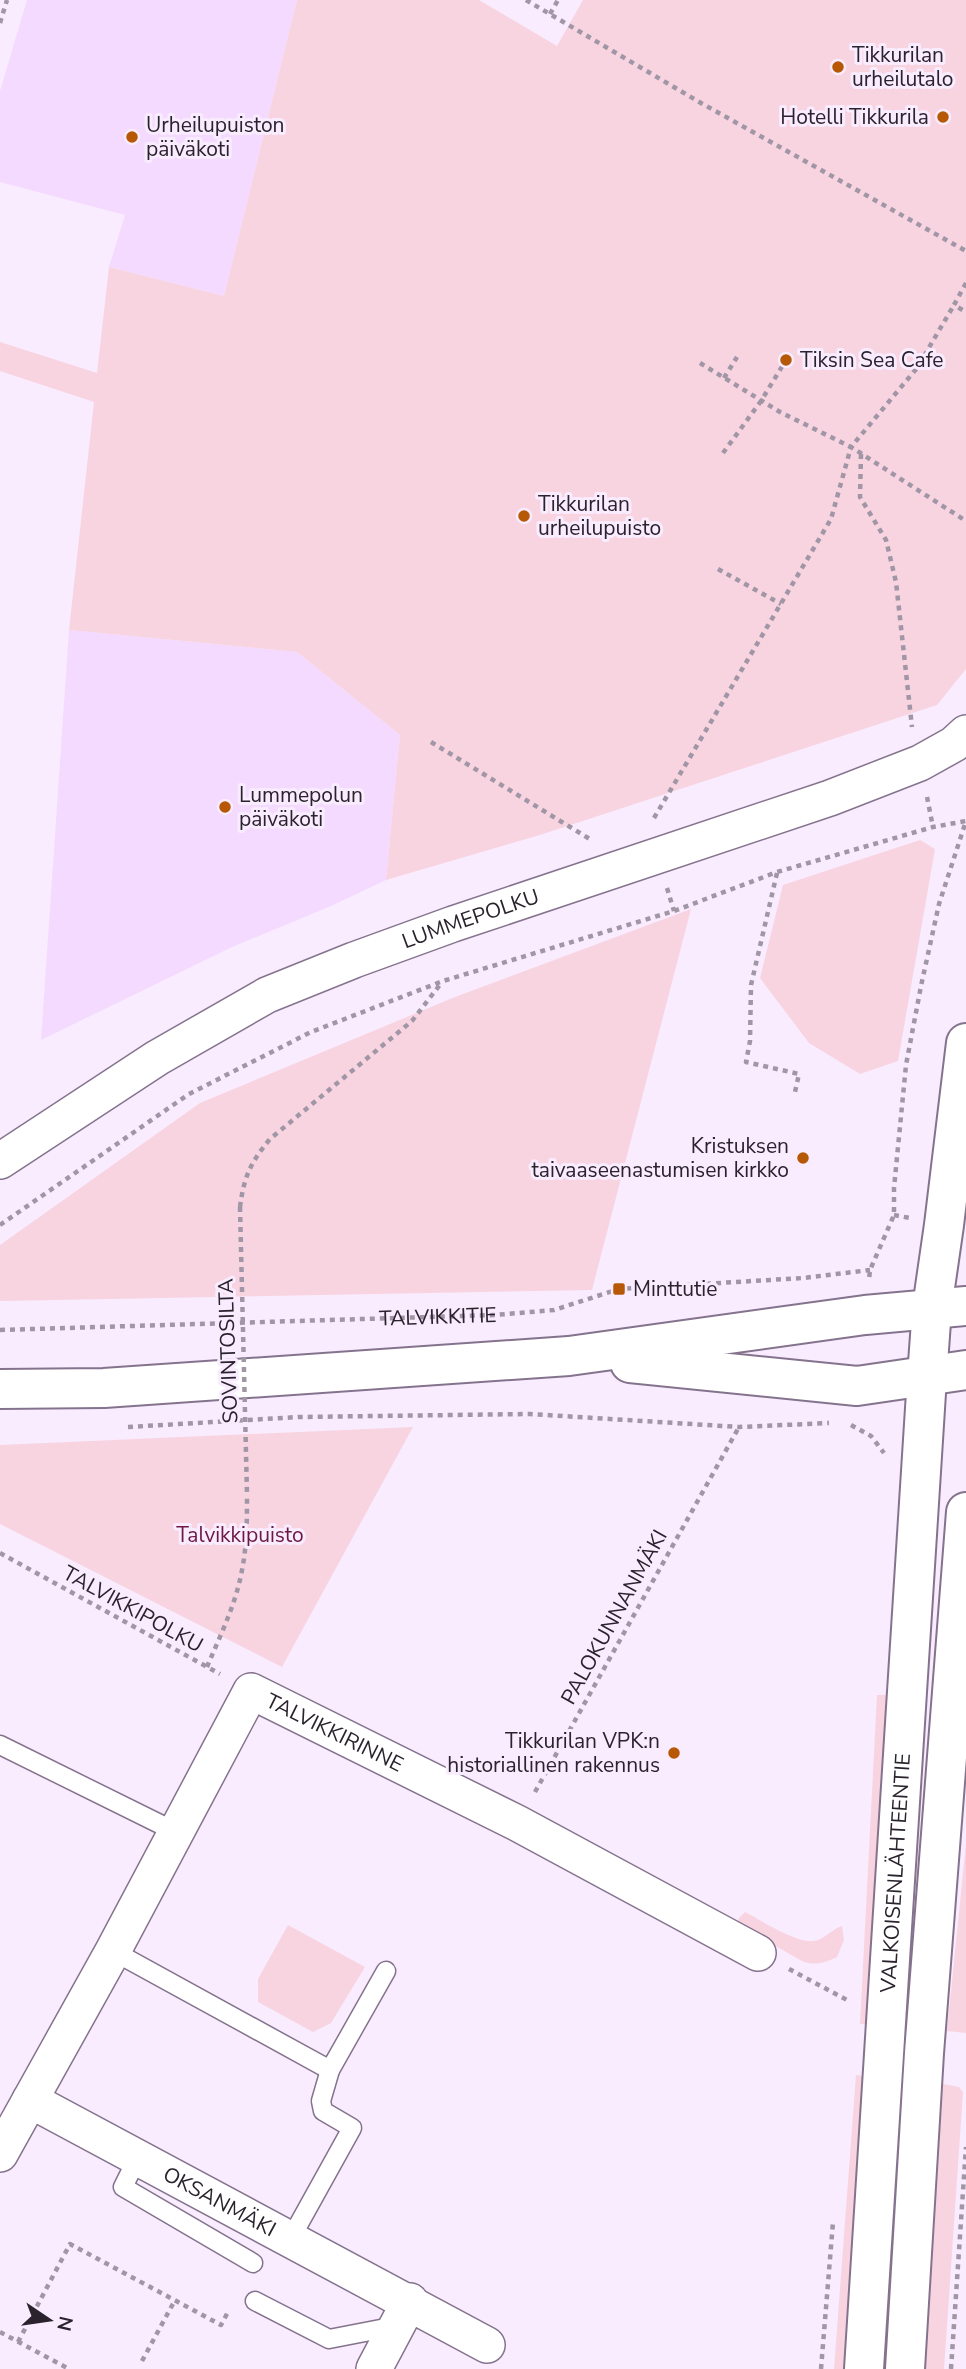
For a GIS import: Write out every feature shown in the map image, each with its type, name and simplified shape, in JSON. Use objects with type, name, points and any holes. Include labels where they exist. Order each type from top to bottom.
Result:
[{"type":"main road","name":"VALKOISENLÄHTEENTIE","points":[[864,2369],[927,1377],[949,1307],[944,1224],[966,1043]]},
{"type":"main road","points":[[0,1389],[104,1388],[569,1356],[865,1315],[949,1307]]},
{"type":"main road","points":[[569,1356],[857,1385],[966,1370]]},
{"type":"main road","name":"VALKOISENLÄHTEENTIE","points":[[905,2369],[925,2040],[966,1512]]},
{"type":"street","name":"LUMMEPOLKU","points":[[0,1161],[157,1058],[267,995],[441,928],[830,798],[920,763],[954,744],[966,733]]},
{"type":"street","name":"TALVIKKIRINNE","points":[[0,2154],[113,1951],[251,1691],[517,1823],[758,1953]]},
{"type":"street","name":"OKSANMÄKI","points":[[30,2100],[291,2238],[404,2313],[487,2344]]},
{"type":"street","points":[[374,2369],[404,2313]]},
{"type":"lane","points":[[0,1745],[176,1832]]},
{"type":"lane","points":[[113,1951],[330,2070]]},
{"type":"lane","points":[[291,2238],[352,2129],[323,2110],[321,2101],[330,2070],[386,1971]]},
{"type":"lane","points":[[138,2157],[123,2186],[253,2263]]},
{"type":"lane","points":[[256,2301],[330,2339],[404,2313]]},
{"type":"path","points":[[0,23],[6,0]]},
{"type":"path","points":[[526,0],[701,103],[966,251]]},
{"type":"path","points":[[550,14],[558,0]]},
{"type":"path","points":[[657,856],[647,830],[831,519],[851,447],[917,368],[966,283]]},
{"type":"path","points":[[954,305],[966,312]]},
{"type":"path","points":[[724,378],[737,357]]},
{"type":"path","points":[[723,453],[761,401],[786,360]]},
{"type":"path","points":[[700,363],[761,401],[851,447],[966,521]]},
{"type":"path","points":[[861,453],[860,497],[886,540],[896,582],[913,738],[933,827]]},
{"type":"path","points":[[718,569],[781,604]]},
{"type":"path","points":[[432,742],[600,845]]},
{"type":"path","points":[[0,1225],[189,1094],[311,1032],[443,981],[674,911],[777,872],[933,827],[966,821],[939,904],[921,986],[906,1065],[894,1188],[894,1215],[870,1270],[865,1315]]},
{"type":"path","points":[[777,872],[751,985],[750,1041],[746,1062],[799,1074],[795,1092]]},
{"type":"path","name":"SOVINTOSILTA","points":[[207,1667],[229,1614],[242,1573],[246,1547],[240,1207],[244,1181],[254,1158],[270,1139],[412,1021],[443,981]]},
{"type":"path","name":"TALVIKKITIE","points":[[0,1330],[495,1315],[554,1310],[619,1289],[803,1278],[870,1270]]},
{"type":"path","points":[[848,1423],[857,1385]]},
{"type":"path","points":[[119,1427],[299,1417],[530,1414],[739,1427],[848,1423],[871,1436],[887,1457]]},
{"type":"path","name":"PALOKUNNANMÄKI","points":[[517,1823],[739,1427]]},
{"type":"path","name":"TALVIKKIPOLKU","points":[[0,1553],[251,1691]]},
{"type":"path","points":[[758,1953],[848,2000]]},
{"type":"path","points":[[951,2369],[966,2147]]},
{"type":"path","points":[[18,2342],[69,2244],[221,2325],[253,2263]]},
{"type":"path","points":[[142,2361],[175,2300]]},
{"type":"path","points":[[0,2332],[69,2369]]},
{"type":"shaded area","name":"Urheilupuiston päiväkoti","points":[[27,0],[297,0],[224,296],[109,267],[125,215],[0,182],[0,91]]},
{"type":"shaded area","name":"Lummepolun päiväkoti","points":[[69,630],[297,652],[400,735],[386,880],[232,947],[41,1040]]},
{"type":"green space","name":"Tikkurilan urheilupuisto","points":[[297,0],[479,0],[557,46],[583,0],[966,0],[966,669],[937,705],[543,834],[386,880],[400,735],[297,652],[69,630],[94,402],[0,371],[0,342],[97,373],[109,267],[224,296]]},
{"type":"green space","points":[[920,840],[935,849],[898,1061],[860,1074],[809,1043],[760,978],[783,885]]},
{"type":"green space","points":[[691,909],[592,1290],[0,1301],[0,1245],[200,1103],[455,997]]},
{"type":"green space","name":"Talvikkipuisto","points":[[413,1427],[282,1667],[0,1524],[0,1445]]},
{"type":"green space","points":[[877,1695],[888,1695],[878,2025],[860,2024]]},
{"type":"green space","points":[[966,1843],[966,2033],[947,2031]]},
{"type":"green space","points":[[745,1912],[802,1940],[821,1939],[842,1926],[844,1940],[837,1957],[820,1963],[807,1963],[737,1924]]},
{"type":"green space","points":[[288,1925],[365,1967],[331,2023],[313,2032],[258,2002],[258,1979]]},
{"type":"green space","points":[[856,2075],[874,2077],[850,2369],[834,2369]]},
{"type":"green space","points":[[943,2084],[959,2087],[963,2092],[944,2369],[925,2369]]},
{"type":"place","name":"Tikkurilan urheilutalo","points":[[838,67]]},
{"type":"place","name":"Hotelli Tikkurila","points":[[943,117]]},
{"type":"place","name":"Urheilupuiston päiväkoti","points":[[132,137]]},
{"type":"place","name":"Tiksin Sea Cafe","points":[[786,360]]},
{"type":"place","name":"Tikkurilan urheilupuisto","points":[[524,516]]},
{"type":"place","name":"Lummepolun päiväkoti","points":[[225,807]]},
{"type":"place","name":"Kristuksen taivaaseenastumisen kirkko","points":[[803,1158]]},
{"type":"place","name":"Minttutie","points":[[619,1289]]},
{"type":"place","name":"Tikkurilan VPK:n historiallinen rakennus","points":[[674,1753]]}]
